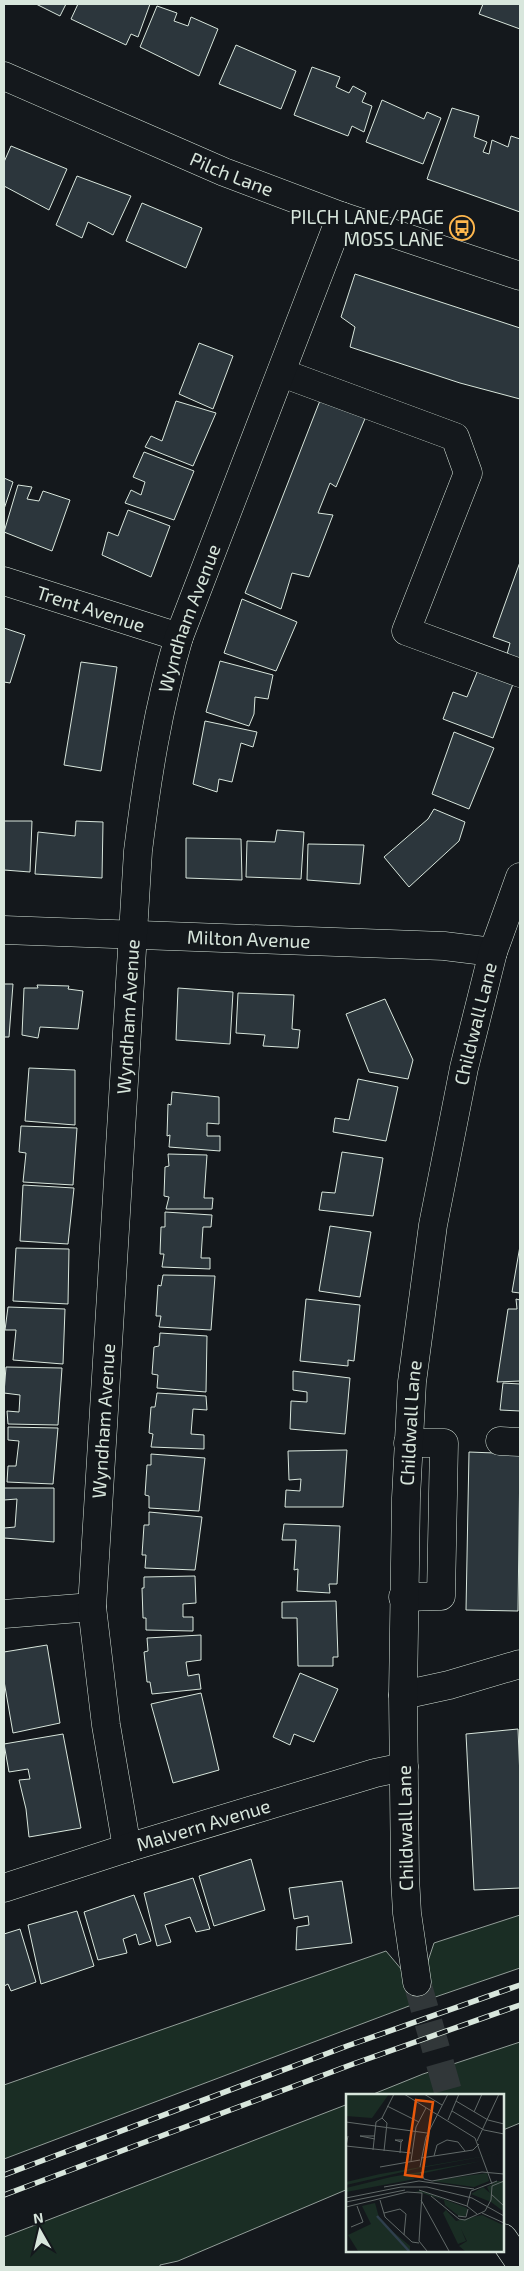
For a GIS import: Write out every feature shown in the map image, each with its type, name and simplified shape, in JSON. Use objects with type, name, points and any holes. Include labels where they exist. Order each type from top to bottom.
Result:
[{"type":"street","name":"Pilch Lane","points":[[4,76],[224,172],[341,216],[520,276]]},
{"type":"street","name":"Wyndham Avenue","points":[[127,1848],[106,1725],[92,1607],[138,850],[151,760],[168,675],[179,637],[341,216]]},
{"type":"street","points":[[282,373],[455,437],[468,473],[406,631],[520,673]]},
{"type":"street","name":"Trent Avenue","points":[[4,581],[179,637]]},
{"type":"street","name":"Childwall Lane","points":[[417,1982],[407,1913],[403,1695],[403,1597],[412,1382],[433,1226],[464,1068],[493,952],[520,877]]},
{"type":"street","name":"Milton Avenue","points":[[4,930],[444,946],[493,952]]},
{"type":"street","points":[[403,1597],[441,1596],[444,1443],[408,1443]]},
{"type":"street","points":[[4,1614],[92,1607]]},
{"type":"street","points":[[403,1695],[450,1686],[520,1664]]},
{"type":"street","name":"Malvern Avenue","points":[[4,1888],[127,1848],[375,1773],[404,1768]]},
{"type":"street","points":[[504,2239],[520,2263]]},
{"type":"green space","points":[[520,1915],[520,1968],[409,2006],[4,2159],[4,2085],[386,1951],[402,1970],[427,1964],[434,1943]]},
{"type":"green space","points":[[520,2042],[520,2123],[504,2130],[504,2094],[373,2094],[423,2074]]},
{"type":"green space","points":[[346,2105],[346,2190],[178,2261],[160,2265],[160,2267],[4,2267],[4,2237]]},
{"type":"building","points":[[36,4],[66,4],[60,16]]},
{"type":"building","points":[[78,4],[150,4],[138,37],[131,34],[126,45],[71,19]]},
{"type":"building","points":[[483,4],[520,4],[520,29],[479,14]]},
{"type":"building","points":[[157,6],[177,13],[174,21],[188,26],[191,17],[218,29],[199,76],[140,47]]},
{"type":"building","points":[[236,45],[296,71],[281,109],[219,84]]},
{"type":"building","points":[[312,67],[340,77],[336,87],[349,93],[353,86],[366,93],[362,102],[372,106],[364,132],[352,126],[348,136],[294,115]]},
{"type":"building","points":[[382,100],[424,119],[427,112],[441,118],[423,164],[366,142]]},
{"type":"building","points":[[452,108],[479,116],[474,137],[487,142],[483,152],[489,154],[492,140],[508,147],[511,136],[520,139],[520,212],[427,179]]},
{"type":"building","points":[[11,146],[67,169],[49,210],[4,186],[4,162]]},
{"type":"building","points":[[77,176],[131,196],[113,235],[88,222],[82,238],[56,225]]},
{"type":"building","points":[[142,203],[202,228],[186,268],[126,241]]},
{"type":"building","points":[[355,274],[520,328],[520,399],[460,383],[350,347],[355,327],[341,317]]},
{"type":"building","points":[[199,343],[233,356],[213,409],[179,394]]},
{"type":"building","points":[[321,398],[367,414],[336,487],[330,483],[318,513],[333,515],[309,577],[292,573],[281,609],[245,593]]},
{"type":"building","points":[[176,401],[216,413],[193,466],[145,447],[151,436],[162,441]]},
{"type":"building","points":[[144,452],[194,471],[174,520],[125,503],[131,490],[141,495],[145,482],[133,477]]},
{"type":"building","points":[[4,478],[13,482],[4,509]]},
{"type":"building","points":[[18,485],[32,487],[27,499],[39,501],[43,491],[70,500],[52,551],[4,532]]},
{"type":"building","points":[[128,510],[170,526],[151,577],[102,555],[108,532],[118,536]]},
{"type":"building","points":[[520,562],[520,663],[506,658],[510,643],[493,637]]},
{"type":"building","points":[[242,599],[297,622],[276,671],[224,653]]},
{"type":"building","points":[[4,628],[25,635],[10,683],[4,682]]},
{"type":"building","points":[[220,661],[273,675],[268,699],[255,697],[254,714],[249,726],[206,712]]},
{"type":"building","points":[[81,662],[117,667],[101,771],[64,765]]},
{"type":"building","points":[[478,670],[513,684],[493,738],[443,719],[453,692],[467,697]]},
{"type":"building","points":[[205,721],[257,732],[253,747],[241,743],[232,782],[219,779],[217,792],[193,784]]},
{"type":"building","points":[[454,732],[494,748],[469,809],[432,794]]},
{"type":"building","points":[[434,809],[465,822],[459,841],[409,887],[384,857],[428,819]]},
{"type":"building","points":[[4,821],[32,821],[30,872],[4,870]]},
{"type":"building","points":[[76,821],[103,822],[102,878],[35,874],[38,832],[75,836]]},
{"type":"building","points":[[277,830],[304,832],[301,879],[246,877],[247,841],[275,842]]},
{"type":"building","points":[[186,838],[241,839],[242,880],[186,878]]},
{"type":"building","points":[[308,844],[364,845],[360,884],[307,880]]},
{"type":"building","points":[[4,984],[13,984],[9,1037],[4,1037]]},
{"type":"building","points":[[37,985],[69,986],[68,989],[83,991],[78,1029],[40,1027],[38,1038],[22,1035],[24,988],[38,988]]},
{"type":"building","points":[[178,988],[233,992],[230,1044],[176,1040]]},
{"type":"building","points":[[238,993],[294,995],[292,1029],[300,1030],[298,1048],[263,1046],[265,1035],[236,1033]]},
{"type":"building","points":[[385,999],[413,1060],[408,1079],[369,1072],[346,1014]]},
{"type":"building","points":[[29,1068],[75,1070],[75,1125],[25,1121]]},
{"type":"building","points":[[358,1079],[398,1087],[386,1141],[333,1132],[335,1118],[349,1120]]},
{"type":"building","points":[[172,1092],[219,1097],[219,1124],[207,1123],[207,1136],[220,1136],[220,1151],[169,1147],[170,1135],[167,1136],[168,1104],[171,1105]]},
{"type":"building","points":[[21,1126],[77,1128],[73,1185],[23,1182],[26,1153],[19,1152]]},
{"type":"building","points":[[342,1152],[383,1158],[373,1216],[319,1210],[322,1192],[335,1193]]},
{"type":"building","points":[[168,1154],[207,1155],[204,1198],[213,1198],[212,1209],[166,1209],[169,1197],[164,1196],[165,1167],[169,1166]]},
{"type":"building","points":[[23,1185],[74,1188],[68,1244],[20,1241]]},
{"type":"building","points":[[165,1212],[212,1215],[211,1227],[203,1227],[201,1258],[210,1258],[210,1269],[162,1267],[164,1254],[160,1254],[161,1227],[165,1227]]},
{"type":"building","points":[[330,1226],[371,1232],[360,1297],[319,1291]]},
{"type":"building","points":[[520,1246],[520,1293],[512,1292]]},
{"type":"building","points":[[16,1248],[69,1249],[68,1304],[13,1301]]},
{"type":"building","points":[[163,1275],[215,1276],[211,1330],[159,1327],[161,1316],[156,1316],[158,1285],[161,1286]]},
{"type":"building","points":[[306,1299],[360,1305],[354,1361],[348,1360],[348,1366],[300,1361]]},
{"type":"building","points":[[516,1299],[520,1300],[520,1381],[497,1382],[508,1309],[517,1309]]},
{"type":"building","points":[[8,1307],[65,1309],[63,1364],[13,1360],[16,1330],[5,1330]]},
{"type":"building","points":[[160,1333],[207,1336],[206,1392],[157,1388],[158,1375],[152,1374],[154,1347],[159,1346]]},
{"type":"building","points":[[6,1367],[62,1368],[58,1425],[8,1424],[7,1411],[19,1412],[20,1395],[4,1393]]},
{"type":"building","points":[[293,1371],[350,1378],[345,1434],[290,1429],[291,1401],[307,1402],[307,1392],[293,1390]]},
{"type":"building","points":[[503,1383],[520,1384],[520,1411],[500,1410]]},
{"type":"building","points":[[157,1393],[206,1396],[207,1410],[193,1409],[191,1434],[204,1435],[204,1449],[151,1447],[153,1434],[149,1433],[151,1407],[155,1407]]},
{"type":"building","points":[[8,1427],[58,1428],[53,1484],[7,1482],[8,1466],[16,1466],[19,1441],[8,1440]]},
{"type":"building","points":[[347,1450],[343,1507],[285,1507],[286,1490],[300,1491],[301,1479],[289,1480],[288,1451]]},
{"type":"building","points":[[469,1452],[520,1454],[518,1611],[466,1610]]},
{"type":"building","points":[[151,1454],[205,1458],[199,1511],[149,1508],[149,1496],[145,1495],[147,1465],[151,1465]]},
{"type":"building","points":[[4,1488],[54,1488],[54,1542],[4,1538],[4,1528],[15,1527],[17,1499],[4,1500]]},
{"type":"building","points":[[149,1512],[202,1517],[195,1570],[145,1568],[146,1555],[142,1555],[144,1525],[149,1525]]},
{"type":"building","points":[[284,1524],[340,1526],[337,1584],[329,1584],[330,1593],[297,1591],[298,1569],[294,1570],[296,1540],[282,1540]]},
{"type":"building","points":[[195,1576],[196,1603],[183,1604],[183,1617],[193,1617],[193,1631],[146,1630],[146,1618],[143,1618],[142,1588],[144,1588],[144,1577]]},
{"type":"building","points":[[336,1601],[338,1657],[333,1657],[333,1666],[298,1666],[297,1618],[282,1618],[282,1602]]},
{"type":"building","points":[[201,1635],[201,1660],[186,1662],[188,1676],[199,1674],[201,1689],[152,1694],[150,1682],[147,1682],[144,1652],[148,1651],[147,1638]]},
{"type":"building","points":[[47,1645],[60,1723],[13,1733],[4,1681],[4,1652]]},
{"type":"building","points":[[300,1673],[338,1689],[314,1742],[294,1734],[290,1745],[273,1737]]},
{"type":"building","points":[[201,1693],[219,1770],[173,1783],[151,1704]]},
{"type":"building","points":[[518,1729],[520,1888],[474,1890],[466,1734]]},
{"type":"building","points":[[63,1734],[81,1828],[29,1837],[26,1809],[19,1780],[30,1779],[28,1769],[9,1772],[4,1744]]},
{"type":"building","points":[[251,1859],[265,1910],[214,1926],[199,1876]]},
{"type":"building","points":[[193,1878],[210,1929],[196,1932],[190,1917],[165,1925],[171,1942],[157,1946],[144,1893]]},
{"type":"building","points":[[342,1881],[352,1943],[296,1950],[297,1927],[309,1925],[308,1916],[294,1919],[289,1888]]},
{"type":"building","points":[[134,1895],[151,1941],[139,1945],[136,1934],[123,1939],[127,1953],[98,1960],[84,1912]]},
{"type":"building","points":[[77,1911],[94,1966],[41,1984],[28,1925]]},
{"type":"building","points":[[20,1929],[36,1982],[11,1991],[8,1984],[4,1986],[4,1934]]},
{"type":"tunnel","points":[[417,1982],[449,2094]]},
{"type":"railway","points":[[4,2175],[347,2046],[520,1985]]},
{"type":"railway","points":[[4,2195],[353,2064],[520,2005]]},
{"type":"place","name":"PILCH LANE/PAGE MOSS LANE","points":[[462,228]]}]
